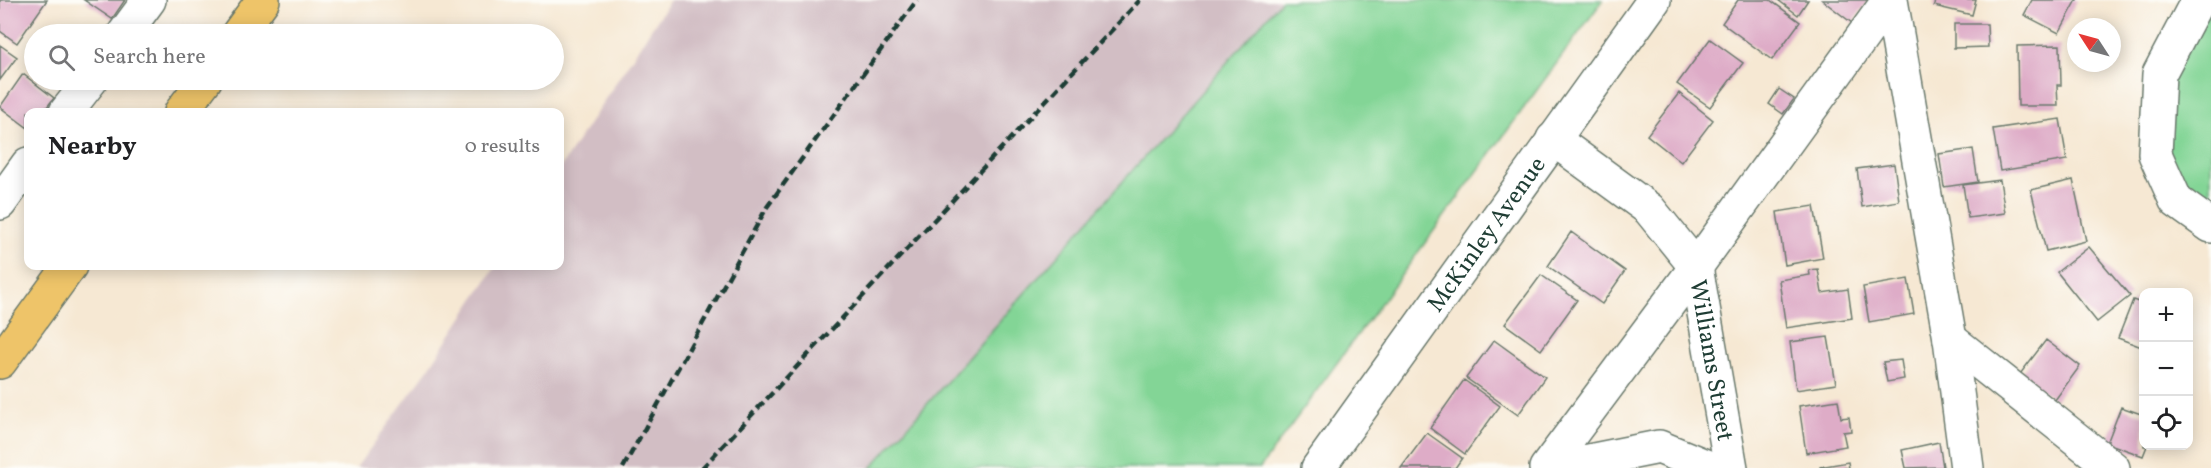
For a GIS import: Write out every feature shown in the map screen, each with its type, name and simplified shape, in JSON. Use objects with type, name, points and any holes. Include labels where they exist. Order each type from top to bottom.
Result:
[{"type":"main road","points":[[245,24],[262,0]]},
{"type":"main road","points":[[184,108],[198,90]]},
{"type":"main road","points":[[5,346],[67,270]]},
{"type":"street","points":[[131,24],[149,0]]},
{"type":"street","name":"McKinley Avenue","points":[[1318,468],[1654,0]]},
{"type":"street","points":[[1546,468],[1696,267],[1890,0]]},
{"type":"street","points":[[1890,0],[1950,339],[1967,468]]},
{"type":"street","points":[[2198,0],[2159,74],[2155,154],[2176,201],[2211,226]]},
{"type":"street","points":[[69,108],[83,90]]},
{"type":"street","name":"Williams Street","points":[[1553,139],[1649,210],[1696,267],[1731,468]]},
{"type":"street","points":[[0,203],[24,170]]},
{"type":"street","points":[[1950,339],[2113,468]]},
{"type":"street","points":[[1554,468],[1659,447],[1710,468]]},
{"type":"shaded area","points":[[670,0],[1282,0],[871,468],[356,468],[429,368],[493,270],[564,270],[564,162]]},
{"type":"green space","points":[[1282,0],[1603,0],[1260,468],[871,468]]},
{"type":"green space","points":[[2211,0],[2211,226],[2176,201],[2159,74]]},
{"type":"building","points":[[0,0],[47,0],[30,24],[24,24],[24,33],[17,43],[0,31]]},
{"type":"building","points":[[84,0],[125,0],[112,19]]},
{"type":"building","points":[[1738,0],[1770,0],[1800,22],[1772,60],[1722,23]]},
{"type":"building","points":[[1778,0],[1808,0],[1798,15]]},
{"type":"building","points":[[1822,0],[1869,0],[1852,23]]},
{"type":"building","points":[[1935,0],[1976,0],[1972,15],[1934,6]]},
{"type":"building","points":[[2032,0],[2077,0],[2059,33],[2024,15]]},
{"type":"building","points":[[1954,24],[1987,24],[1988,47],[1954,48]]},
{"type":"building","points":[[1710,39],[1743,63],[1710,107],[1677,84]]},
{"type":"building","points":[[0,45],[17,57],[0,80]]},
{"type":"building","points":[[2060,45],[2061,85],[2057,85],[2058,106],[2018,106],[2017,46]]},
{"type":"building","points":[[23,74],[24,90],[44,90],[54,98],[46,108],[24,108],[24,125],[0,107]]},
{"type":"building","points":[[1779,89],[1794,99],[1783,114],[1769,104]]},
{"type":"building","points":[[1679,93],[1713,120],[1681,162],[1647,135]]},
{"type":"building","points":[[2060,119],[2067,160],[2000,171],[1993,129]]},
{"type":"building","points":[[1973,149],[1978,182],[1944,187],[1939,154]]},
{"type":"building","points":[[1894,164],[1899,201],[1862,207],[1857,169]]},
{"type":"building","points":[[2000,180],[2005,213],[1968,218],[1963,185]]},
{"type":"building","points":[[2073,180],[2086,241],[2046,251],[2031,190]]},
{"type":"building","points":[[1814,206],[1823,258],[1785,265],[1777,212]]},
{"type":"building","points":[[1571,232],[1625,271],[1602,304],[1548,266]]},
{"type":"building","points":[[2089,247],[2130,296],[2097,322],[2057,272]]},
{"type":"building","points":[[1818,269],[1822,293],[1848,289],[1852,318],[1786,328],[1779,280],[1810,275],[1809,270]]},
{"type":"building","points":[[1541,275],[1577,300],[1541,350],[1505,324]]},
{"type":"building","points":[[1908,279],[1914,314],[1869,322],[1863,287]]},
{"type":"building","points":[[2133,300],[2139,302],[2139,346],[2118,338]]},
{"type":"building","points":[[1828,337],[1836,384],[1796,390],[1790,342]]},
{"type":"building","points":[[1494,340],[1545,377],[1518,415],[1466,378]]},
{"type":"building","points":[[2046,340],[2080,366],[2055,400],[2020,374]]},
{"type":"building","points":[[1901,360],[1904,379],[1887,382],[1883,362]]},
{"type":"building","points":[[1464,380],[1500,406],[1465,454],[1430,428]]},
{"type":"building","points":[[1838,400],[1841,418],[1849,417],[1851,431],[1843,432],[1846,446],[1806,453],[1799,406]]},
{"type":"building","points":[[2121,407],[2139,413],[2139,450],[2145,450],[2143,456],[2107,443]]},
{"type":"building","points":[[1427,433],[1462,458],[1455,468],[1401,468]]},
{"type":"building","points":[[1939,442],[1943,467],[1906,468],[1902,450]]},
{"type":"building","points":[[1848,462],[1849,468],[1820,468],[1820,467]]},
{"type":"railway","points":[[623,468],[767,207],[917,0]]},
{"type":"railway","points":[[702,468],[1140,0]]}]
